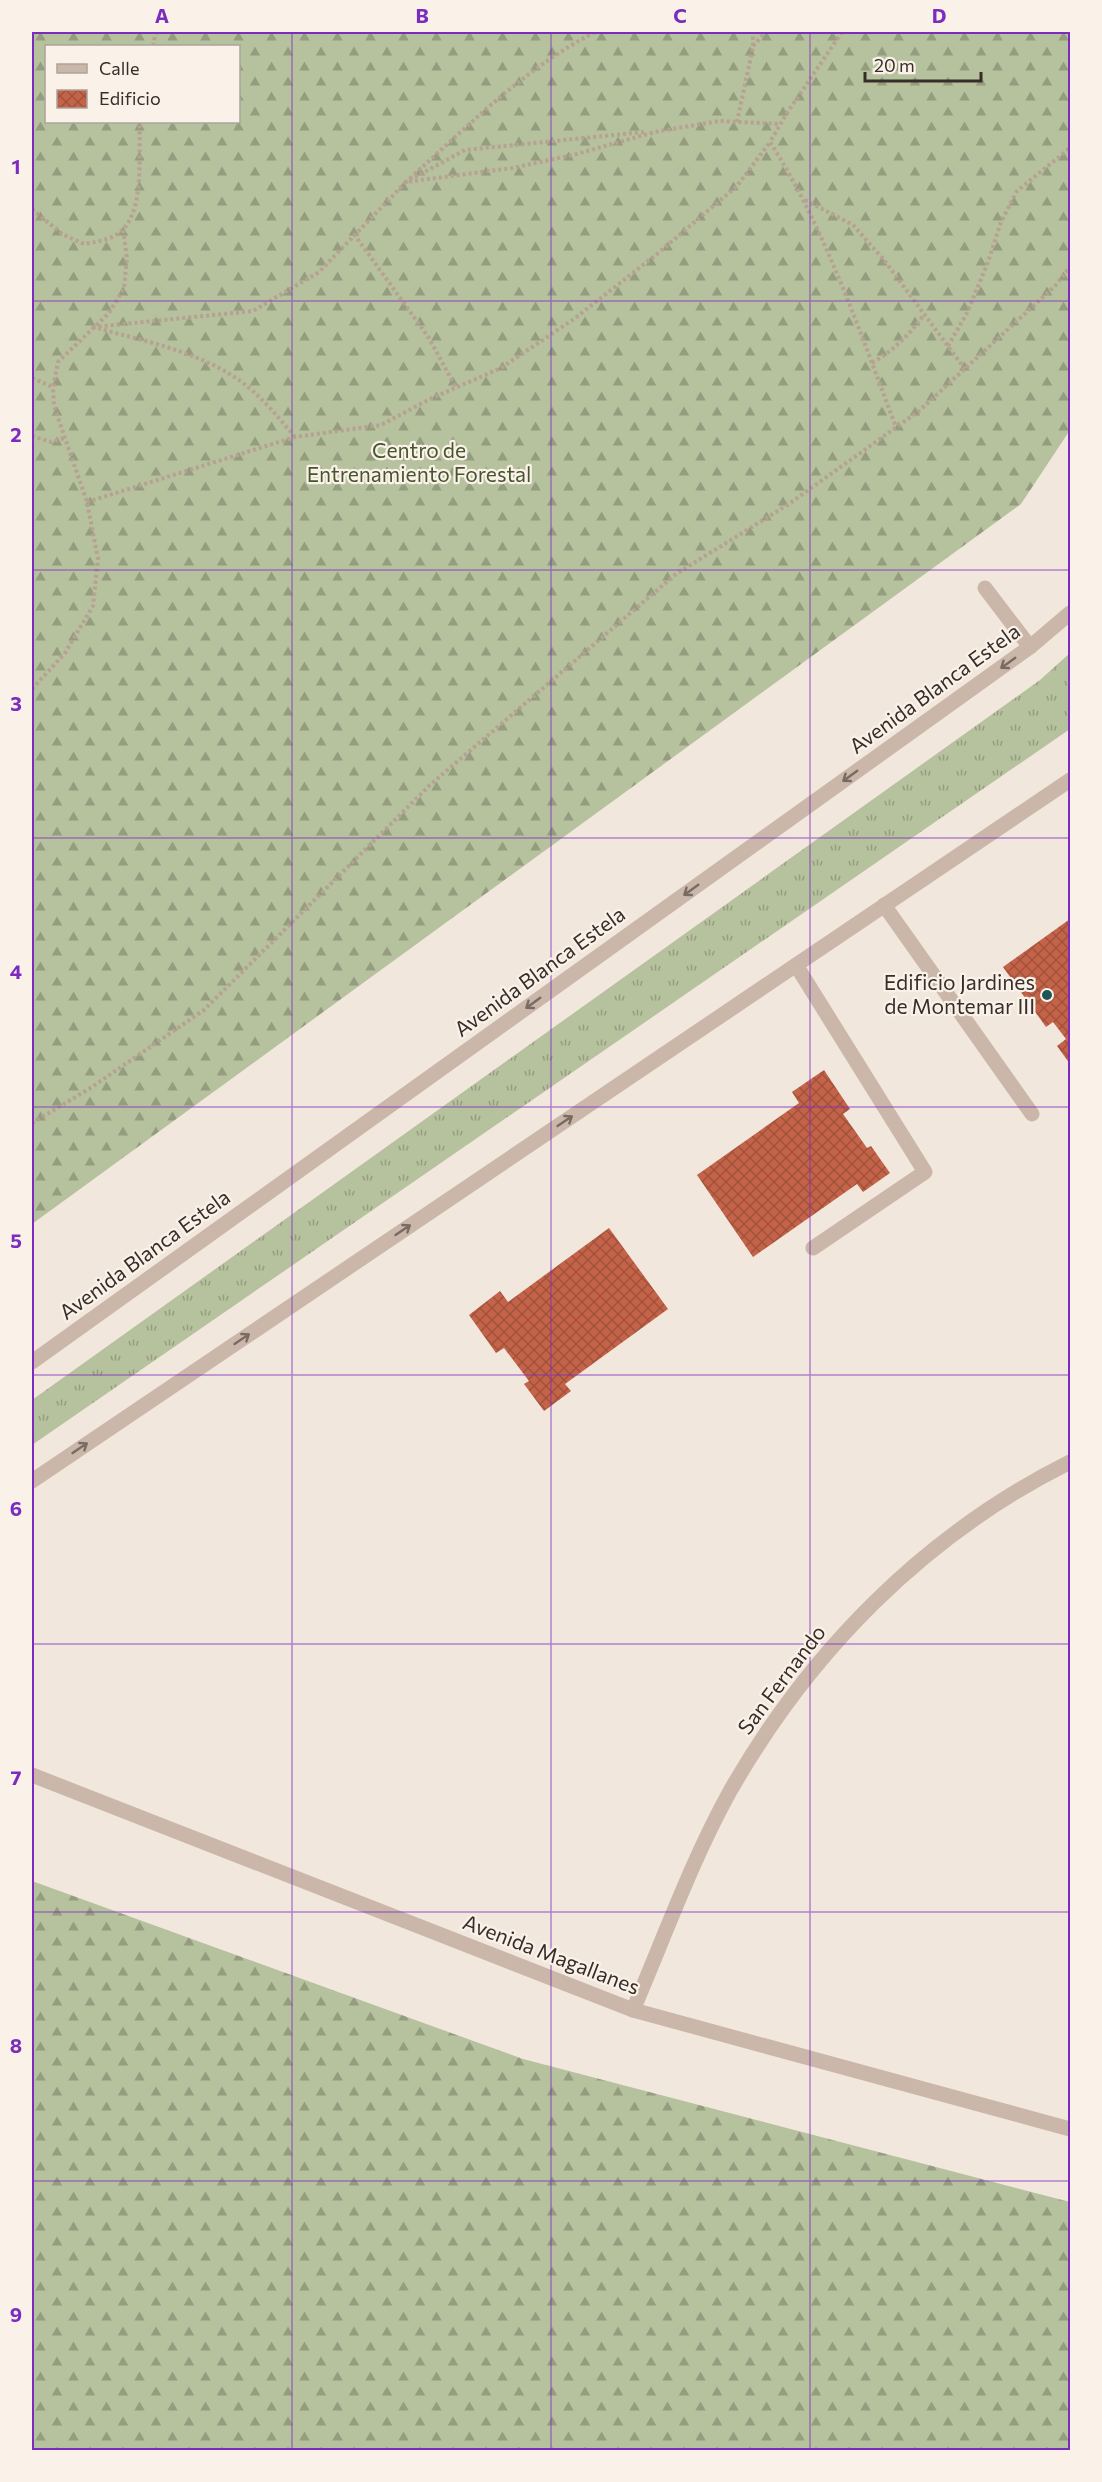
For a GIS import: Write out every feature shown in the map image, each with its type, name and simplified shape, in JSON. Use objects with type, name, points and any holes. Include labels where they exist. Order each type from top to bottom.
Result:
[{"type":"street","points":[[985,588],[1030,647]]},
{"type":"street","name":"Avenida Blanca Estela","points":[[32,1362],[1030,647],[1071,613]]},
{"type":"street","points":[[32,1481],[1071,780]]},
{"type":"street","points":[[884,905],[1032,1114]]},
{"type":"street","points":[[796,965],[925,1172],[813,1248]]},
{"type":"street","name":"San Fernando","points":[[633,2010],[728,1795],[761,1739],[799,1686],[840,1636],[886,1589],[936,1547],[988,1509],[1071,1462]]},
{"type":"street","name":"Avenida Magallanes","points":[[32,1775],[633,2010],[1071,2129]]},
{"type":"path","points":[[94,327],[253,311],[318,272],[406,182],[506,92],[559,51],[595,32]]},
{"type":"path","points":[[737,122],[753,47],[753,32]]},
{"type":"path","points":[[753,47],[766,32]]},
{"type":"path","points":[[87,502],[295,437],[381,425],[501,368],[592,305],[737,186],[770,142],[842,32]]},
{"type":"path","points":[[406,182],[465,150],[655,132],[719,121],[780,124]]},
{"type":"path","points":[[32,210],[62,234],[84,244],[118,235],[129,224],[139,194],[140,123]]},
{"type":"path","points":[[406,182],[512,168],[573,155],[655,132]]},
{"type":"path","points":[[770,142],[821,234],[896,427]]},
{"type":"path","points":[[948,346],[967,314],[1001,222],[1017,191],[1071,148]]},
{"type":"path","points":[[804,200],[853,225],[884,260],[965,369]]},
{"type":"path","points":[[32,688],[65,653],[93,606],[98,559],[87,502],[54,406],[53,388],[58,362],[109,313],[124,288],[127,258],[123,230]]},
{"type":"path","points":[[354,234],[429,338],[456,388]]},
{"type":"path","points":[[32,1123],[89,1089],[204,1010],[430,785],[676,574],[789,504],[920,410],[1055,286],[1071,267]]},
{"type":"path","points":[[872,363],[891,352],[908,337],[924,315]]},
{"type":"path","points":[[94,327],[202,359],[238,379],[270,408],[295,437]]},
{"type":"path","points":[[32,378],[53,388]]},
{"type":"path","points":[[32,436],[51,442],[64,438]]},
{"type":"green space","name":"Centro de Entrenamiento Forestal","points":[[32,32],[1070,32],[1070,430],[1021,504],[32,1224]]},
{"type":"green space","points":[[1070,653],[1070,729],[32,1445],[32,1400],[1040,680]]},
{"type":"green space","points":[[32,1881],[523,2059],[1070,2202],[1070,2450],[32,2450]]},
{"type":"building","name":"Edificio Jardines de Montemar III","points":[[1070,919],[1070,1064],[1057,1046],[1066,1039],[1053,1022],[1046,1027],[1003,967]]},
{"type":"building","points":[[824,1070],[850,1109],[843,1114],[867,1148],[871,1146],[890,1173],[863,1192],[857,1184],[753,1257],[697,1175],[799,1103],[792,1092]]},
{"type":"building","points":[[609,1228],[668,1309],[565,1384],[571,1391],[544,1411],[524,1384],[529,1381],[504,1348],[496,1353],[469,1315],[500,1291],[508,1302]]},
{"type":"place","name":"Edificio Jardines de Montemar III","points":[[1047,995]]}]
